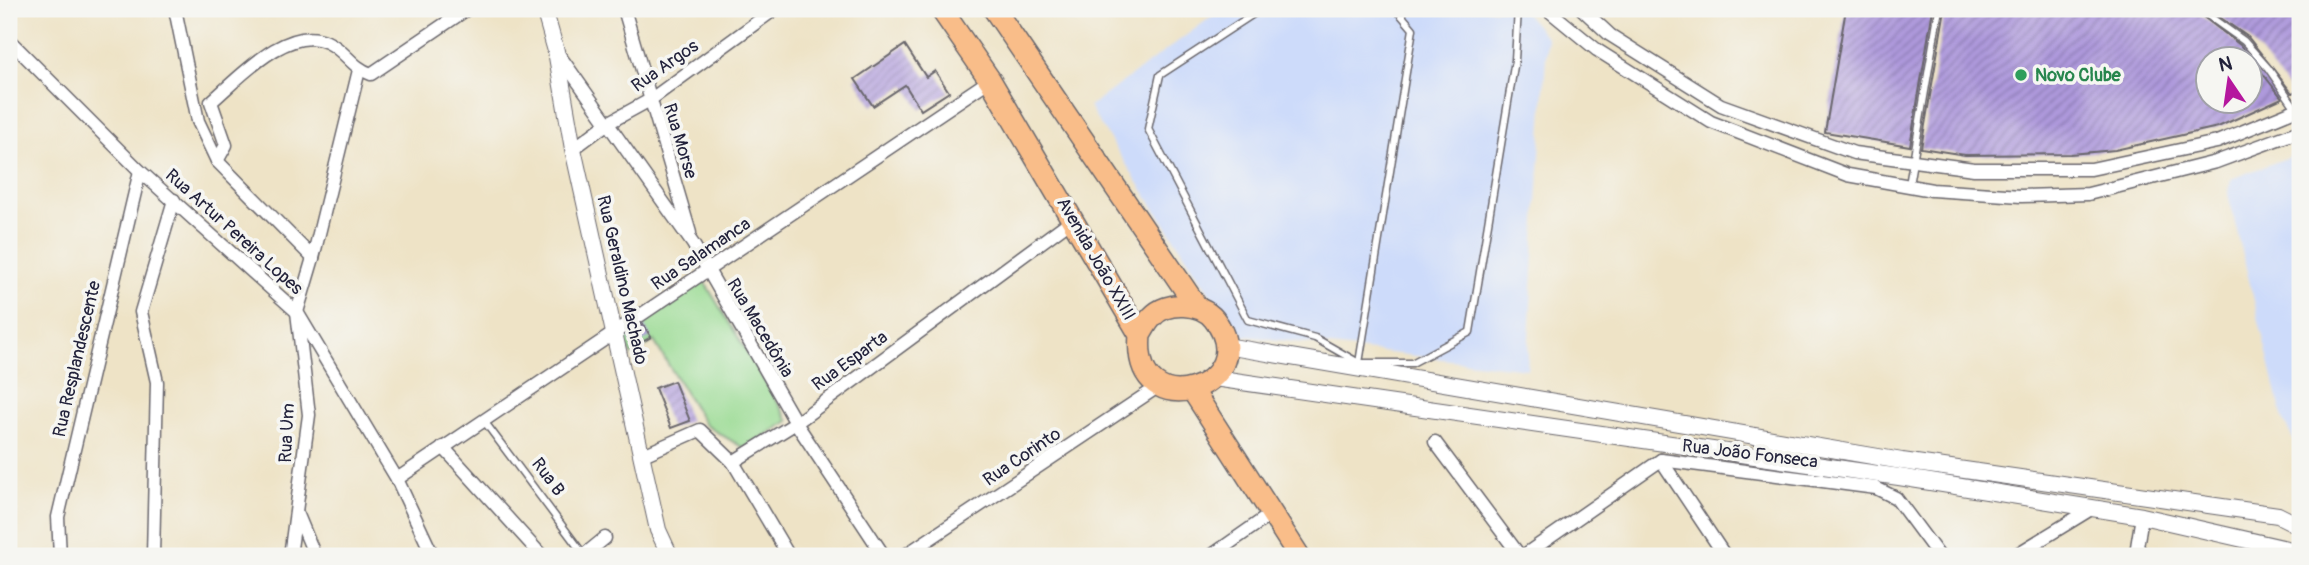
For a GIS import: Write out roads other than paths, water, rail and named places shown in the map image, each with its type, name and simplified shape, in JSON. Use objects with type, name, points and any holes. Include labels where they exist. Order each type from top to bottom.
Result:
[{"type":"main road","name":"Avenida João XXIII","points":[[942,9],[990,80],[1140,335],[1138,354],[1145,373],[1159,386]]},
{"type":"main road","points":[[994,9],[1197,307],[1211,316],[1222,330],[1226,346],[1224,362],[1214,378],[1193,391],[1176,392],[1159,386]]},
{"type":"main road","points":[[1140,335],[1153,315],[1174,305],[1197,307]]},
{"type":"main road","points":[[1193,391],[1298,556]]},
{"type":"street","points":[[175,9],[198,121],[217,161],[313,258]]},
{"type":"street","points":[[217,161],[226,145],[211,102],[275,48],[298,38],[327,41],[359,70],[372,74],[467,9]]},
{"type":"street","name":"Rua Geraldino Machado","points":[[544,9],[556,51],[573,149],[658,530],[670,556]]},
{"type":"street","name":"Rua Morse","points":[[624,9],[693,244]]},
{"type":"street","name":"Rua Argos","points":[[573,149],[608,123],[650,100],[775,9]]},
{"type":"street","points":[[1547,9],[1597,50],[1712,122],[1849,175],[1932,190],[2021,196],[2088,194],[2217,162],[2300,131]]},
{"type":"street","points":[[1582,9],[1610,35],[1721,105],[1854,153],[1974,169],[2091,169],[2217,142],[2298,109]]},
{"type":"street","name":"Rua Artur Pereira Lopes","points":[[9,40],[141,170],[298,312],[397,479],[433,556]]},
{"type":"street","name":"Rua Macedônia","points":[[556,51],[693,244],[706,272],[796,423],[884,556]]},
{"type":"street","points":[[298,312],[359,70]]},
{"type":"street","name":"Rua Salamanca","points":[[397,479],[990,80]]},
{"type":"street","points":[[1712,122],[1721,105]]},
{"type":"street","points":[[2217,142],[2217,162]]},
{"type":"street","name":"Rua Resplandescente","points":[[61,556],[58,517],[141,170]]},
{"type":"street","points":[[153,556],[158,382],[141,313],[174,200]]},
{"type":"street","name":"Rua Esparta","points":[[733,462],[796,423],[1073,219]]},
{"type":"street","name":"Rua Um","points":[[290,556],[298,514],[309,415],[298,312]]},
{"type":"street","points":[[1226,346],[1902,461],[2278,514],[2300,526]]},
{"type":"street","points":[[1214,378],[1899,477],[2142,516],[2300,552]]},
{"type":"street","name":"Rua Corinto","points":[[904,556],[1159,386]]},
{"type":"street","points":[[641,456],[700,430],[733,462],[789,556]]},
{"type":"street","points":[[1435,442],[1521,556]]},
{"type":"street","points":[[443,447],[541,556]]},
{"type":"street","points":[[1661,460],[1725,556]]},
{"type":"street","name":"Rua João Fonseca","points":[[1521,556],[1661,460],[1876,488],[1896,498],[1939,556]]},
{"type":"street","points":[[2014,556],[2091,509]]},
{"type":"street","points":[[298,514],[315,556]]},
{"type":"street","points":[[1211,556],[1272,514]]},
{"type":"street","points":[[2142,516],[2137,547],[2144,556]]},
{"type":"street","points":[[584,556],[606,538]]},
{"type":"lane","points":[[1261,9],[1160,75],[1148,129],[1248,320],[1315,338],[1359,363],[1412,363],[1470,332],[1515,60],[1518,9]]},
{"type":"lane","points":[[1359,363],[1413,29],[1396,9]]},
{"type":"lane","points":[[1909,185],[1939,9]]},
{"type":"lane","points":[[2199,9],[2244,41],[2298,109]]},
{"type":"lane","name":"Rua B","points":[[484,421],[584,556]]},
{"type":"place","name":"Novo Clube","points":[[2021,75]]}]
